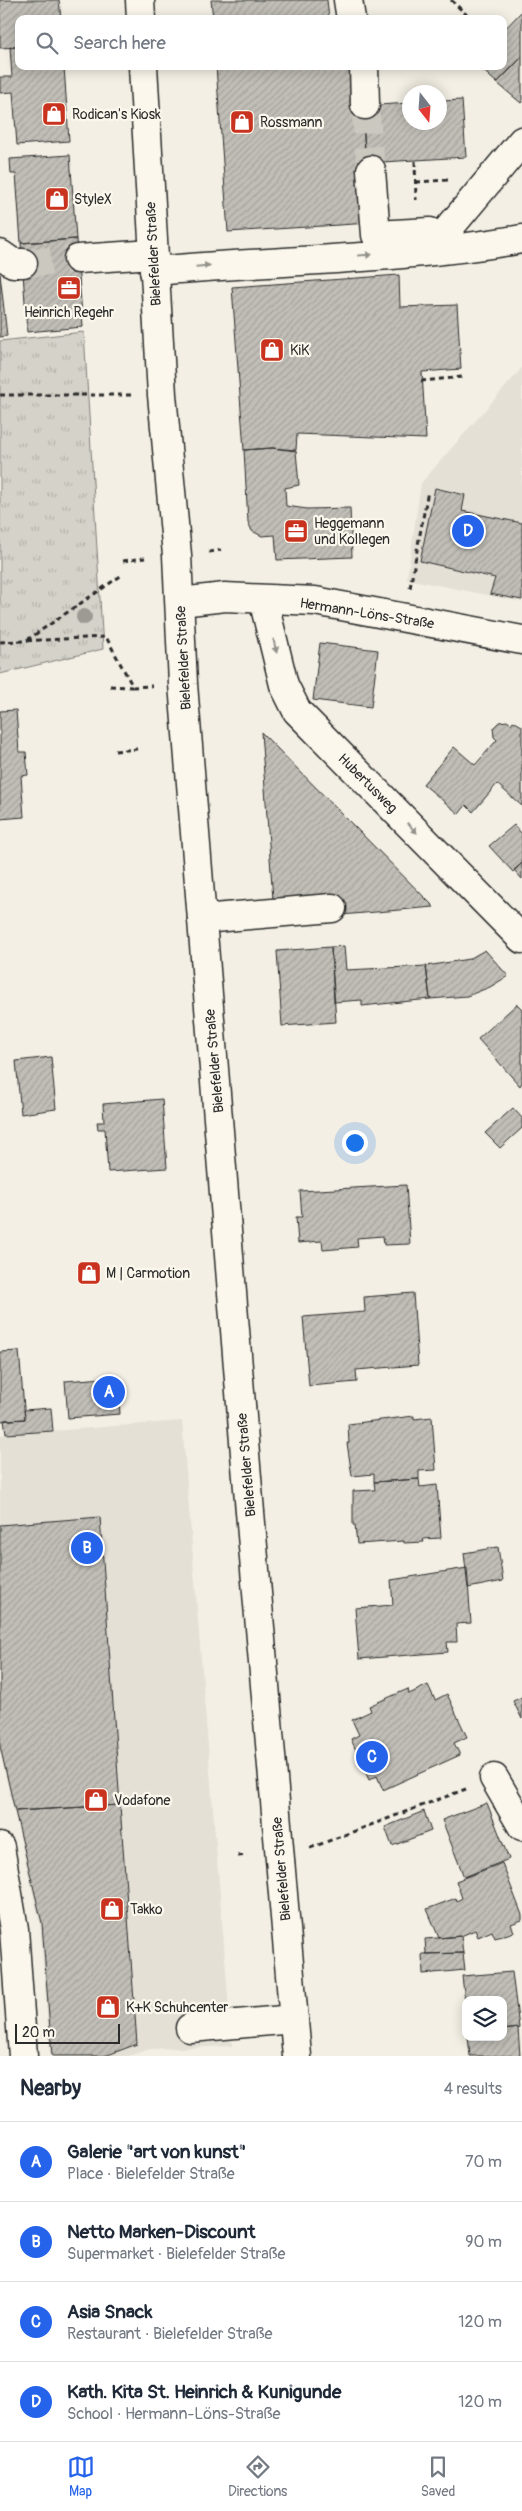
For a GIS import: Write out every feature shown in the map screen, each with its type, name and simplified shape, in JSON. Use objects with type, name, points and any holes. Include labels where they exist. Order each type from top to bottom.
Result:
[{"type":"main road","points":[[140,0],[141,15]]},
{"type":"main road","points":[[348,0],[350,15]]},
{"type":"main road","name":"Bielefelder Straße","points":[[143,70],[162,395],[180,602],[183,684],[297,2056]]},
{"type":"main road","points":[[364,70],[366,105]]},
{"type":"main road","points":[[78,259],[154,262],[431,238],[522,141]]},
{"type":"main road","points":[[371,170],[376,235],[431,238],[480,246],[522,239]]},
{"type":"main road","name":"Hermann-Löns-Straße","points":[[180,602],[225,597],[315,602],[522,640]]},
{"type":"main road","name":"Hubertusweg","points":[[263,599],[284,685],[297,711],[522,939]]},
{"type":"main road","points":[[202,919],[332,908]]},
{"type":"main road","points":[[494,1778],[522,1826]]},
{"type":"main road","points":[[0,1847],[7,1931],[23,2056]]},
{"type":"main road","points":[[190,2028],[294,2019]]},
{"type":"path","points":[[451,0],[467,15]]},
{"type":"path","points":[[415,161],[431,238]]},
{"type":"path","points":[[421,382],[463,377]]},
{"type":"path","points":[[0,395],[162,395]]},
{"type":"path","points":[[405,618],[428,491]]},
{"type":"path","points":[[24,642],[122,575]]},
{"type":"path","points":[[0,642],[106,637],[133,687]]},
{"type":"path","points":[[110,686],[133,687],[183,684]]},
{"type":"path","points":[[115,751],[137,749]]},
{"type":"path","points":[[238,1856],[307,1849],[494,1778]]},
{"type":"shaded area","points":[[522,368],[522,602],[407,579],[421,483]]},
{"type":"shaded area","points":[[182,1421],[232,2046],[150,2049],[128,2056],[50,2056],[40,1924],[0,1751],[0,1435]]},
{"type":"green space","points":[[84,332],[103,649],[0,674],[0,341]]},
{"type":"building","points":[[0,0],[59,0],[61,15],[15,15],[15,47],[0,48]]},
{"type":"building","points":[[211,0],[327,0],[329,15],[213,15]]},
{"type":"building","points":[[522,11],[522,57],[497,83],[482,70],[507,70],[507,27]]},
{"type":"building","points":[[10,47],[15,47],[15,70],[64,70],[69,141],[17,145],[13,92],[0,93],[0,77],[12,77]]},
{"type":"building","points":[[522,57],[522,102],[521,103],[497,83]]},
{"type":"building","points":[[216,70],[359,70],[370,223],[228,232]]},
{"type":"building","points":[[462,100],[466,157],[366,163],[362,106],[402,104],[402,130],[447,130],[447,101]]},
{"type":"building","points":[[70,155],[76,239],[21,243],[16,174],[11,174],[10,159]]},
{"type":"building","points":[[76,239],[83,327],[27,332],[21,243]]},
{"type":"building","points":[[0,274],[7,336],[0,337]]},
{"type":"building","points":[[399,275],[400,307],[457,305],[461,369],[422,372],[426,439],[297,434],[296,450],[272,448],[244,450],[232,287]]},
{"type":"building","points":[[272,448],[296,451],[299,485],[285,488],[286,506],[307,509],[350,508],[352,557],[277,560],[275,535],[262,536],[252,531],[248,522],[244,450]]},
{"type":"building","points":[[435,488],[465,495],[462,511],[522,523],[522,600],[490,594],[495,578],[420,561]]},
{"type":"building","points":[[320,643],[378,650],[371,707],[313,700]]},
{"type":"building","points":[[16,710],[19,752],[26,752],[28,775],[21,776],[24,817],[0,819],[0,711]]},
{"type":"building","points":[[507,721],[511,724],[513,721],[522,726],[522,806],[497,784],[473,812],[466,805],[459,814],[423,784],[454,747],[475,765],[497,740],[494,737],[493,728],[499,722]]},
{"type":"building","points":[[261,732],[434,907],[341,915],[273,900]]},
{"type":"building","points":[[514,825],[522,834],[522,863],[513,872],[489,846]]},
{"type":"building","points":[[522,863],[522,879],[514,870]]},
{"type":"building","points":[[344,946],[346,970],[426,966],[430,999],[362,1006],[362,1000],[334,1002],[331,947]]},
{"type":"building","points":[[331,947],[336,1022],[282,1026],[277,951]]},
{"type":"building","points":[[485,950],[508,976],[490,987],[467,996],[430,999],[426,966],[469,959]]},
{"type":"building","points":[[517,1004],[522,1009],[522,1083],[520,1086],[478,1039]]},
{"type":"building","points":[[51,1057],[56,1109],[21,1114],[16,1061]]},
{"type":"building","points":[[162,1099],[167,1168],[108,1172],[105,1129],[98,1129],[97,1122],[104,1122],[103,1104]]},
{"type":"building","points":[[513,1108],[522,1118],[522,1128],[500,1148],[485,1133]]},
{"type":"building","points":[[406,1185],[410,1244],[384,1245],[383,1236],[357,1238],[358,1247],[323,1250],[322,1241],[298,1243],[296,1217],[302,1217],[300,1191]]},
{"type":"building","points":[[413,1293],[418,1365],[356,1370],[357,1382],[309,1386],[303,1317],[365,1312],[364,1297]]},
{"type":"building","points":[[19,1351],[25,1419],[0,1421],[0,1352]]},
{"type":"building","points":[[117,1377],[120,1414],[68,1418],[65,1381]]},
{"type":"building","points":[[51,1408],[53,1431],[6,1434],[4,1420],[25,1419],[24,1410]]},
{"type":"building","points":[[414,1416],[414,1419],[432,1417],[436,1470],[419,1471],[419,1479],[374,1482],[374,1474],[352,1476],[347,1443],[349,1443],[348,1424]]},
{"type":"building","points":[[419,1479],[420,1487],[437,1485],[441,1538],[423,1539],[424,1542],[404,1543],[404,1541],[357,1544],[355,1525],[353,1525],[353,1491],[375,1490],[374,1482]]},
{"type":"building","points":[[100,1517],[120,1805],[15,1811],[0,1746],[0,1525]]},
{"type":"building","points":[[498,1547],[503,1581],[468,1588],[464,1553]]},
{"type":"building","points":[[467,1568],[471,1623],[456,1624],[457,1642],[447,1642],[448,1652],[359,1659],[355,1608],[393,1605],[391,1580]]},
{"type":"building","points":[[428,1685],[435,1700],[447,1694],[467,1737],[454,1743],[460,1755],[383,1790],[377,1776],[369,1780],[351,1739],[359,1735],[352,1720],[371,1711],[369,1706],[408,1689],[409,1694]]},
{"type":"building","points":[[522,1697],[522,1719],[513,1701]]},
{"type":"building","points":[[487,1803],[509,1859],[464,1877],[442,1820]]},
{"type":"building","points":[[120,1805],[137,2044],[105,2056],[52,2056],[42,1923],[15,1811]]},
{"type":"building","points":[[424,1811],[431,1831],[392,1846],[385,1827]]},
{"type":"building","points":[[502,1863],[522,1915],[522,1920],[511,1924],[514,1932],[495,1938],[492,1931],[478,1937],[475,1930],[461,1936],[439,1938],[427,1909],[456,1898],[457,1901],[462,1898],[456,1881]]},
{"type":"building","points":[[461,1936],[463,1953],[426,1954],[425,1939]]},
{"type":"building","points":[[463,1953],[465,1970],[423,1974],[422,1954]]},
{"type":"building","points":[[512,1972],[519,2028],[507,2030],[507,1996],[464,1996],[462,1976]]},
{"type":"building","points":[[518,2028],[520,2056],[470,2056],[468,2041],[507,2041],[507,2029]]},
{"type":"tunnel","points":[[365,105],[371,170]]},
{"type":"tunnel","points":[[23,263],[78,259]]},
{"type":"place","name":"Rodican's Kiosk","points":[[54,114]]},
{"type":"place","name":"Rossmann","points":[[242,122]]},
{"type":"place","name":"StyleX","points":[[57,199]]},
{"type":"place","name":"Heinrich Regehr","points":[[69,288]]},
{"type":"place","name":"KiK","points":[[272,350]]},
{"type":"place","name":"Heggemann und Kollegen","points":[[296,531]]},
{"type":"place","name":"Kath. Kita St. Heinrich & Kunigunde","points":[[468,531]]},
{"type":"place","name":"M | Carmotion","points":[[89,1273]]},
{"type":"place","name":"Galerie \"art von kunst\"","points":[[109,1392]]},
{"type":"place","name":"Netto Marken-Discount","points":[[87,1548]]},
{"type":"place","name":"Asia Snack","points":[[372,1757]]},
{"type":"place","name":"Vodafone","points":[[96,1800]]},
{"type":"place","name":"Takko","points":[[112,1909]]},
{"type":"place","name":"K+K Schuhcenter","points":[[108,2007]]}]
